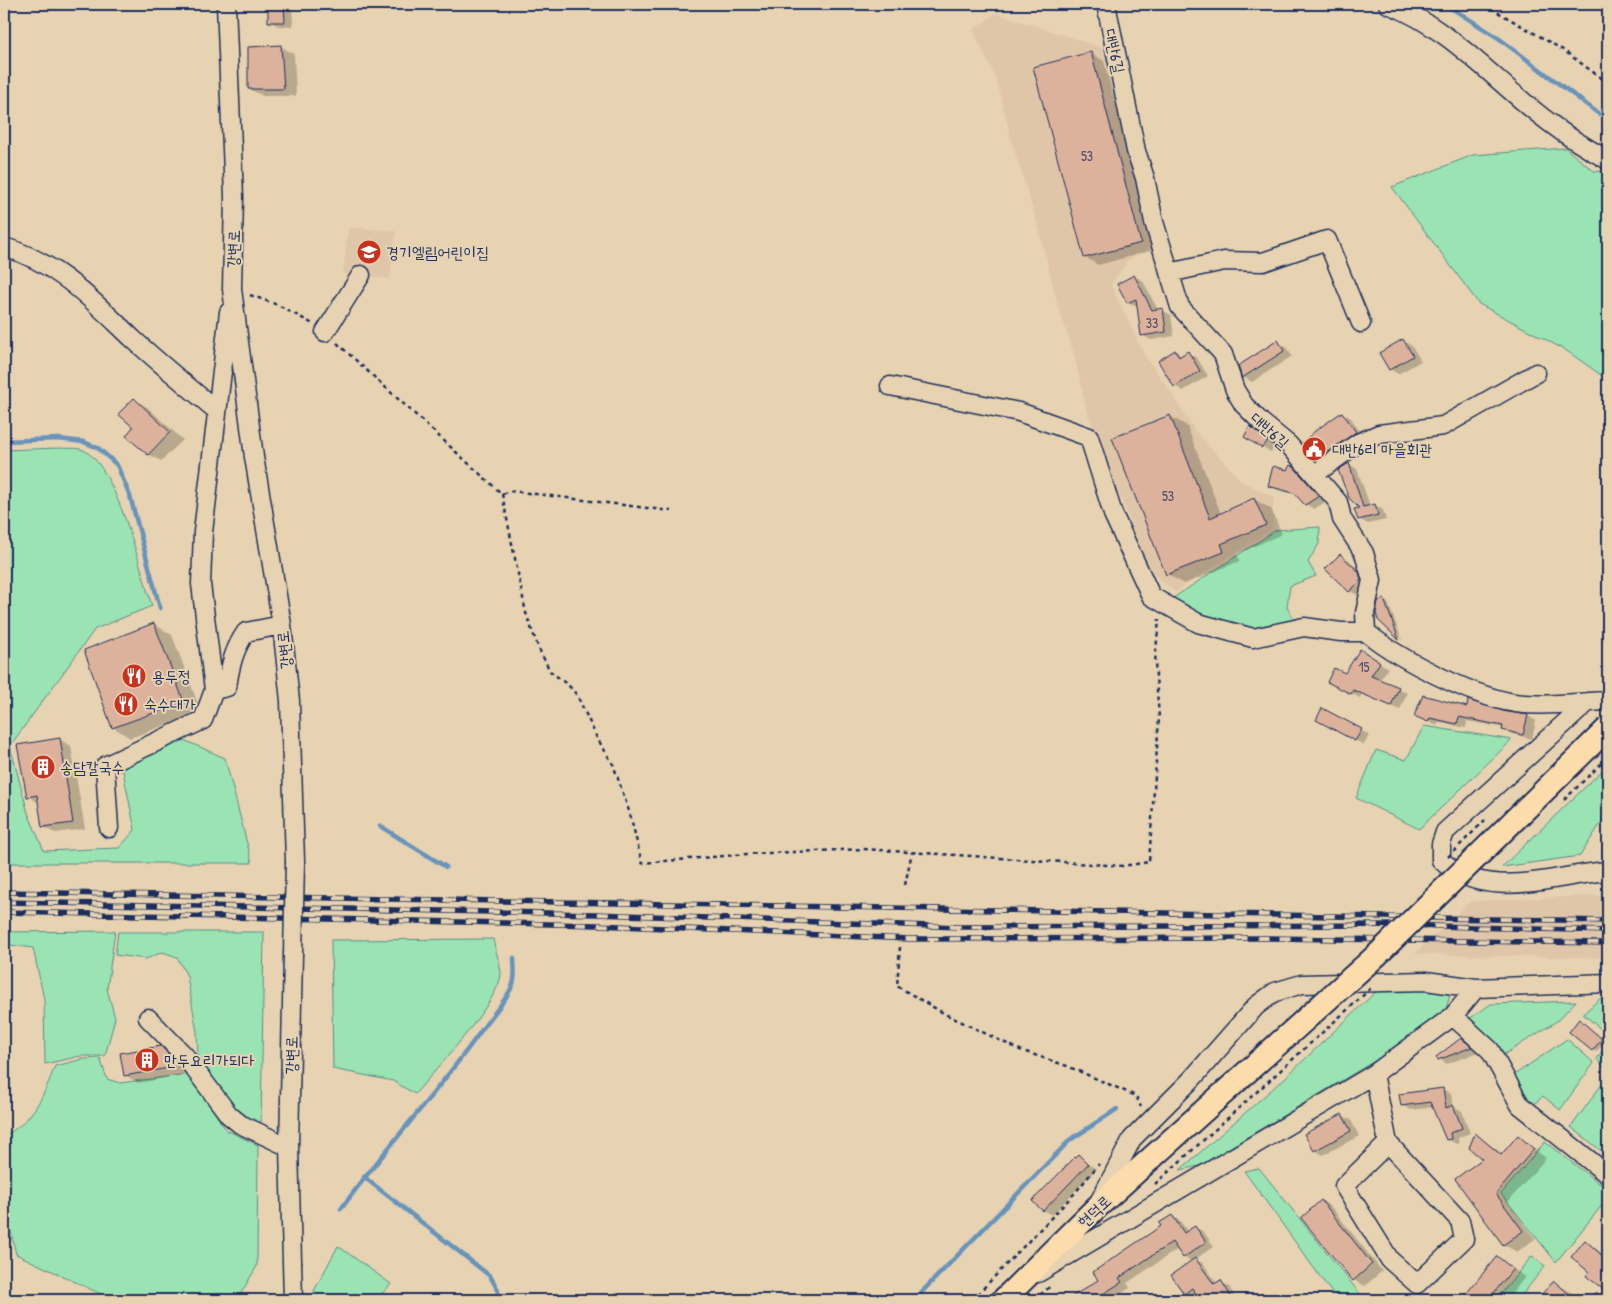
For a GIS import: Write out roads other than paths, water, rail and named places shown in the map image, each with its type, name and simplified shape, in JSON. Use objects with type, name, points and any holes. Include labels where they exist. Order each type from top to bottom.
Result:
[{"type":"main road","name":"현덕로","points":[[1003,1300],[1096,1208],[1378,954],[1608,728]]},
{"type":"street","name":"강변로","points":[[226,4],[234,197],[232,289],[254,457],[282,625],[290,701],[295,862],[289,1147],[293,1300]]},
{"type":"street","name":"대반6길","points":[[1106,4],[1136,151],[1169,273],[1180,306],[1223,354],[1235,390],[1244,405],[1260,422],[1289,446],[1338,502],[1342,520],[1364,553],[1372,580],[1365,613],[1366,632]]},
{"type":"street","points":[[1388,4],[1408,11],[1446,36],[1550,124],[1608,160]]},
{"type":"street","points":[[1169,273],[1224,261],[1263,262],[1327,240],[1360,323]]},
{"type":"street","points":[[4,247],[60,274],[90,297],[134,340],[217,412]]},
{"type":"street","points":[[325,332],[361,275]]},
{"type":"street","points":[[109,828],[105,766],[203,720],[214,690],[201,584],[203,532],[232,289]]},
{"type":"street","points":[[1315,474],[1365,440],[1379,434],[1443,426],[1536,373]]},
{"type":"street","points":[[890,386],[1019,412],[1089,437],[1113,514],[1151,596],[1198,623],[1253,638],[1304,627],[1341,632],[1366,632],[1392,652],[1473,691],[1523,704],[1608,702]]},
{"type":"street","points":[[214,690],[227,687],[230,664],[237,645],[246,632],[282,625]]},
{"type":"street","points":[[1588,702],[1445,832],[1441,844],[1440,860],[1451,870],[1465,878],[1484,883],[1511,884],[1603,872],[1608,856]]},
{"type":"street","points":[[1096,1208],[1132,1139],[1191,1080],[1256,1006],[1275,992],[1302,984],[1417,982],[1476,988],[1608,983]]},
{"type":"street","points":[[1020,1283],[1101,1237],[1165,1196],[1374,1074],[1453,1016],[1476,988]]},
{"type":"street","points":[[1453,1016],[1490,1050],[1520,1105],[1608,1175]]},
{"type":"street","points":[[148,1018],[184,1055],[229,1115],[240,1124],[289,1147]]},
{"type":"street","points":[[1374,1074],[1388,1143],[1460,1220],[1464,1238],[1417,1284],[1390,1260],[1344,1186],[1388,1143]]},
{"type":"waterway","points":[[1445,4],[1497,37],[1599,114]]},
{"type":"waterway","points":[[4,441],[58,439],[84,442],[98,448],[117,465],[130,496],[160,608]]},
{"type":"waterway","points":[[380,826],[446,867]]},
{"type":"waterway","points":[[341,1209],[449,1074],[503,1002],[514,981],[514,958]]},
{"type":"waterway","points":[[914,1300],[1070,1140],[1117,1109]]},
{"type":"waterway","points":[[364,1177],[490,1276],[497,1288],[500,1300]]},
{"type":"railway","points":[[4,892],[1608,921]]},
{"type":"railway","points":[[4,902],[596,914],[960,927],[1402,925],[1608,931]]},
{"type":"railway","points":[[4,912],[598,925],[909,939],[1269,938],[1608,943]]},
{"type":"place","name":"경기엘림어린이집","points":[[369,252]]},
{"type":"place","name":"대반6리 마을회관","points":[[1314,449]]},
{"type":"place","name":"용두정","points":[[134,676]]},
{"type":"place","name":"숙수대가","points":[[126,704]]},
{"type":"place","name":"송담칼국수","points":[[43,767]]},
{"type":"place","name":"만두요리가되다","points":[[147,1060]]}]
